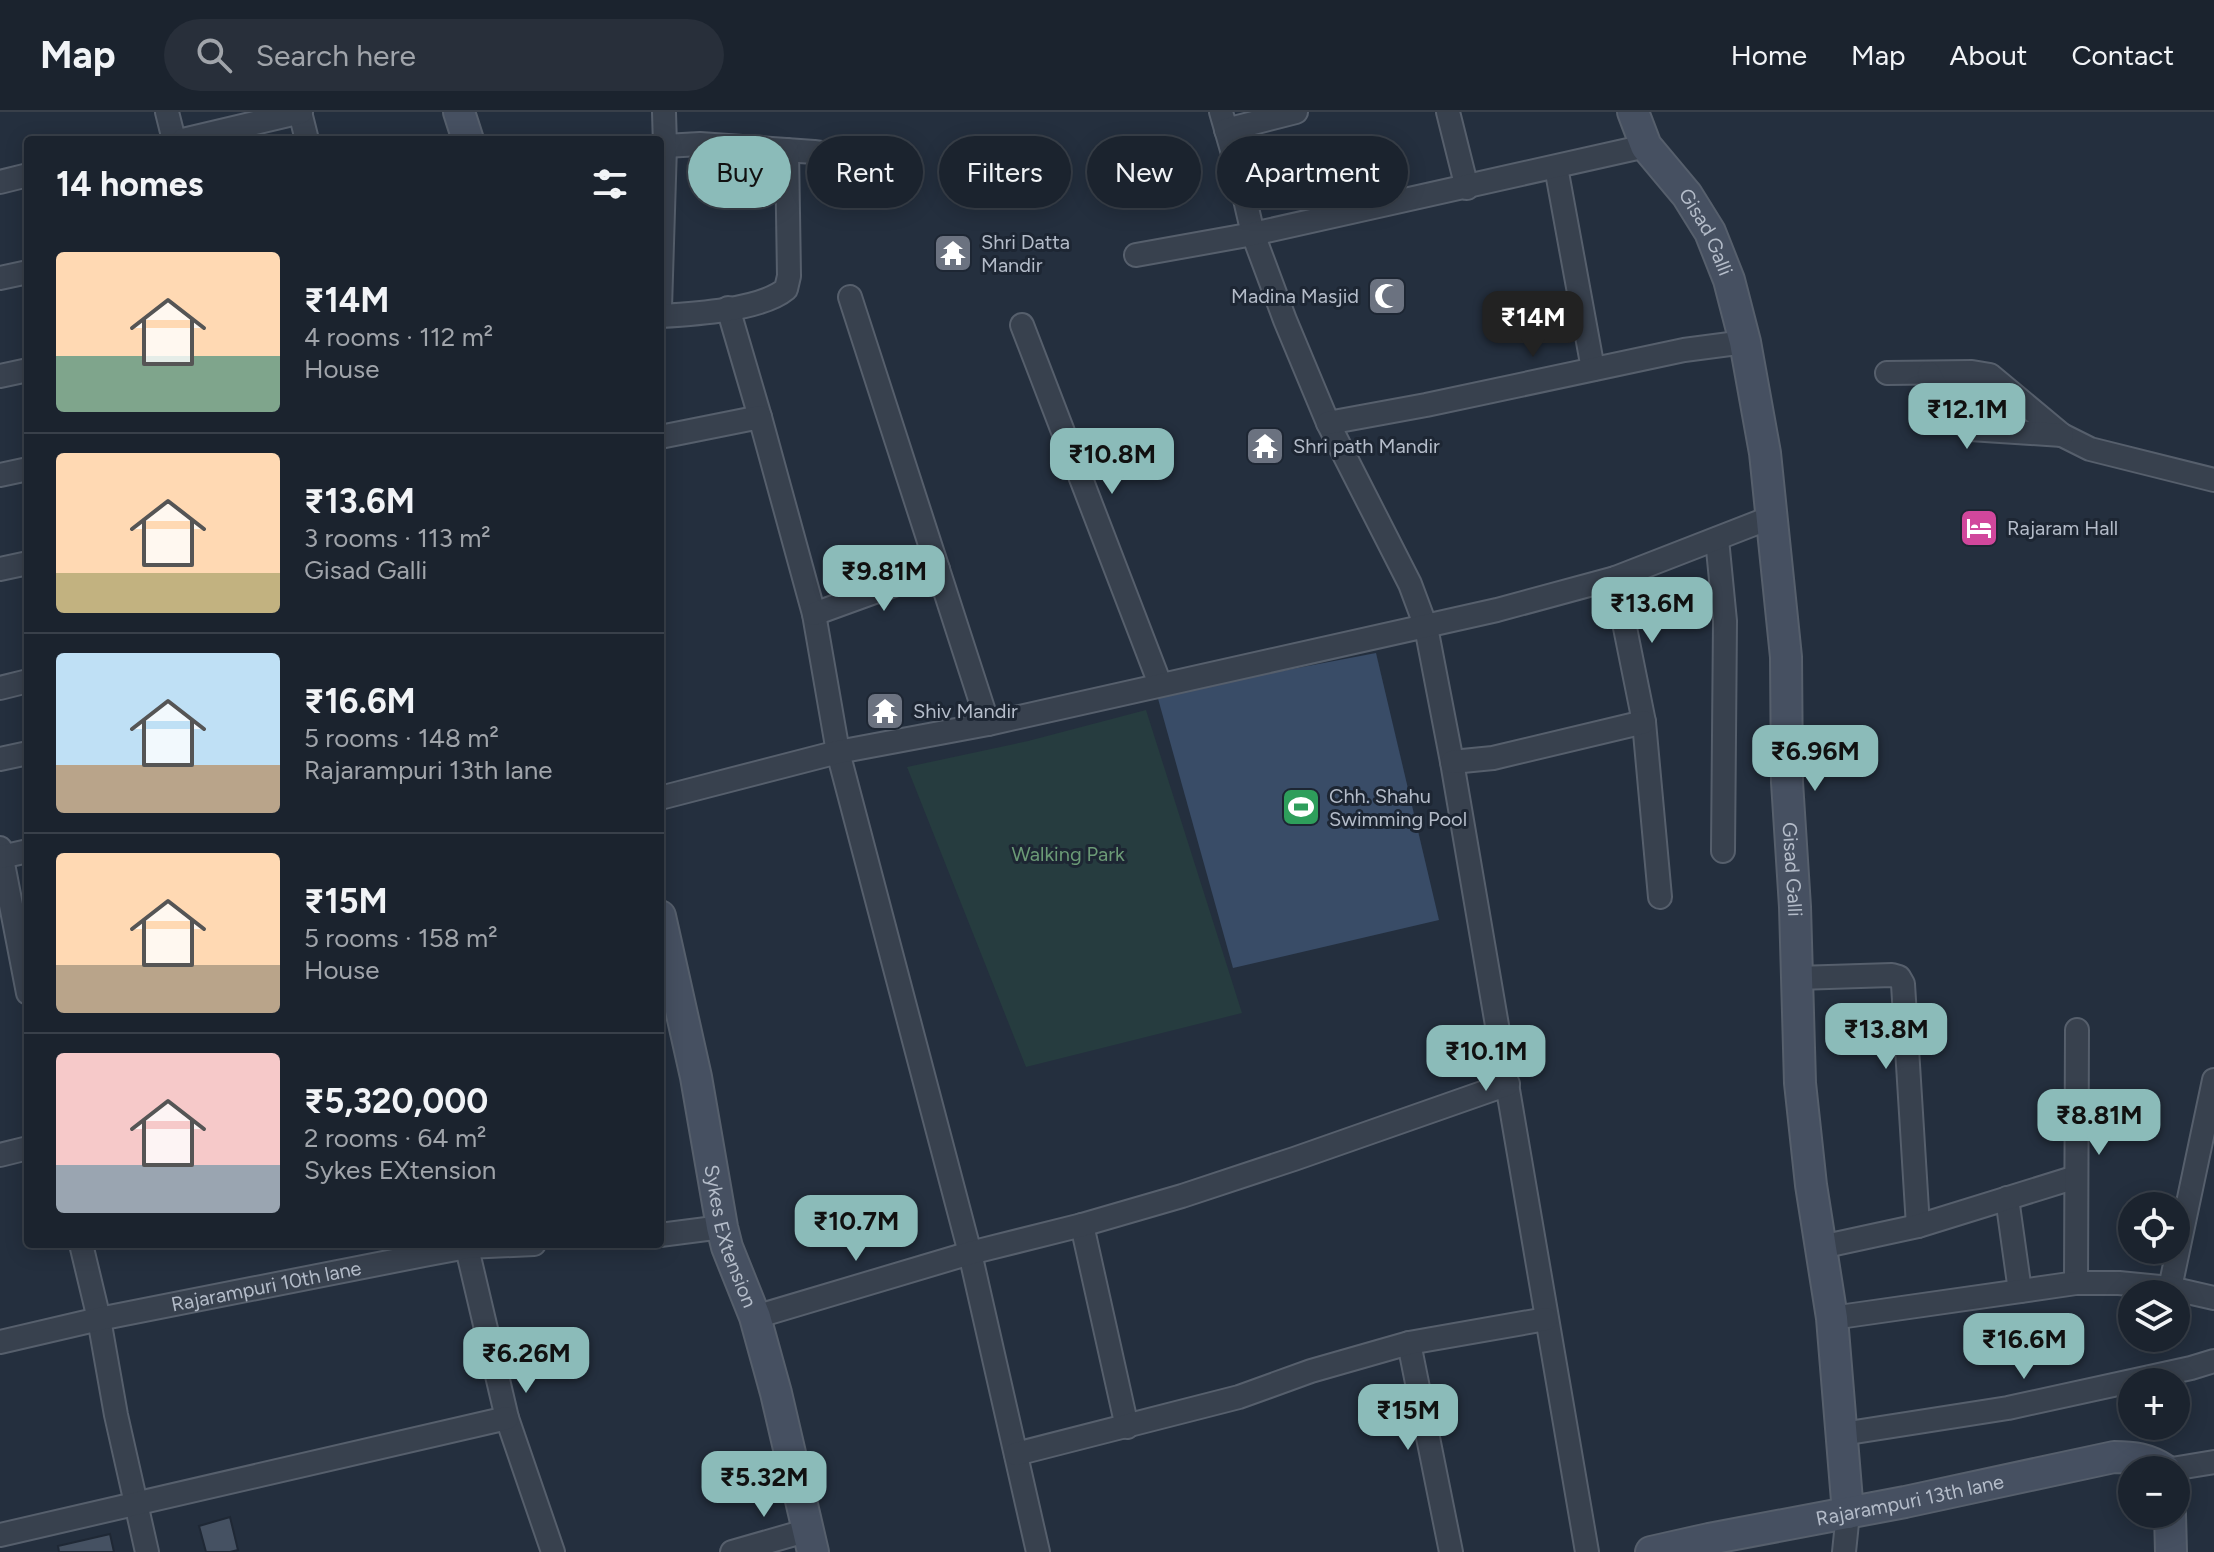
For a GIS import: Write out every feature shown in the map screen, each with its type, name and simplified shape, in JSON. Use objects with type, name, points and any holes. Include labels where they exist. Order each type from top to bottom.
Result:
[{"type":"street","points":[[167,112],[173,136]]},
{"type":"street","points":[[194,136],[236,120],[300,112],[306,136]]},
{"type":"street","points":[[459,112],[467,136]]},
{"type":"street","points":[[664,112],[664,169]]},
{"type":"street","points":[[1296,112],[1224,121],[1253,234],[1285,320],[1328,423],[1410,584],[1426,627],[1452,762],[1587,1552]]},
{"type":"street","points":[[1448,112],[1467,188]]},
{"type":"street","name":"Gisad Galli","points":[[1633,112],[1646,146],[1687,195],[1710,232],[1729,280],[1745,342],[1765,453],[1786,657],[1787,782],[1795,907],[1800,1083],[1811,1185],[1832,1318],[1848,1513]]},
{"type":"street","points":[[665,146],[688,145]]},
{"type":"street","points":[[1136,255],[1253,234],[1646,146]]},
{"type":"street","points":[[1556,167],[1593,369]]},
{"type":"street","points":[[0,182],[24,176]]},
{"type":"street","points":[[664,316],[699,313],[767,300],[786,289],[789,276],[788,208]]},
{"type":"street","points":[[0,278],[24,273]]},
{"type":"street","points":[[850,297],[988,724]]},
{"type":"street","points":[[728,308],[814,614],[838,752],[970,1253],[1038,1552]]},
{"type":"street","points":[[1022,325],[1160,684]]},
{"type":"street","points":[[1328,423],[1684,350],[1745,342]]},
{"type":"street","points":[[0,376],[24,371]]},
{"type":"street","points":[[1887,373],[1972,372],[1990,375],[2062,435],[2090,449],[2214,480]]},
{"type":"street","points":[[1929,373],[1950,414],[1970,429],[2062,435]]},
{"type":"street","points":[[664,436],[760,417]]},
{"type":"street","points":[[0,475],[24,470]]},
{"type":"street","points":[[664,797],[838,752],[988,724],[1497,610],[1615,578],[1772,517]]},
{"type":"street","points":[[1717,539],[1725,621],[1723,851]]},
{"type":"street","points":[[0,569],[24,564]]},
{"type":"street","points":[[814,614],[938,569]]},
{"type":"street","points":[[1615,578],[1644,722],[1660,897]]},
{"type":"street","points":[[0,688],[24,682]]},
{"type":"street","points":[[1452,762],[1493,758],[1644,722]]},
{"type":"street","points":[[0,759],[24,754]]},
{"type":"street","points":[[24,851],[1,853],[16,956],[24,981]]},
{"type":"street","name":"Sykes EXtension","points":[[664,953],[670,1008],[702,1107],[722,1227],[755,1317],[811,1541]]},
{"type":"street","points":[[1797,978],[1892,975],[1899,977],[1903,984],[1918,1226]]},
{"type":"street","points":[[2076,1283],[2077,1030]]},
{"type":"street","points":[[2172,1280],[2210,1124],[2214,1080]]},
{"type":"street","points":[[755,1317],[970,1253],[1082,1225],[1266,1168],[1508,1084]]},
{"type":"street","points":[[0,1155],[24,1149]]},
{"type":"street","points":[[1821,1247],[1918,1226],[2076,1177]]},
{"type":"street","points":[[2007,1198],[2020,1291]]},
{"type":"street","points":[[1082,1225],[1127,1427]]},
{"type":"street","points":[[664,1234],[722,1227]]},
{"type":"street","points":[[82,1248],[147,1552]]},
{"type":"street","name":"Rajarampuri 10th lane","points":[[0,1342],[99,1319],[457,1248]]},
{"type":"street","points":[[467,1248],[507,1418],[553,1552]]},
{"type":"street","points":[[1832,1318],[2076,1283],[2118,1283]]},
{"type":"street","points":[[2190,1293],[2214,1298]]},
{"type":"street","points":[[1016,1454],[1239,1397],[1311,1371],[1409,1343],[1546,1319]]},
{"type":"street","points":[[1409,1343],[1451,1552]]},
{"type":"street","points":[[1842,1434],[2008,1408],[2214,1361]]},
{"type":"street","points":[[0,1535],[507,1418]]},
{"type":"street","name":"Rajarampuri 13th lane","points":[[1651,1552],[2118,1457]]},
{"type":"street","points":[[2190,1466],[2214,1462]]},
{"type":"street","points":[[1844,1552],[1848,1513]]},
{"type":"street","points":[[2170,1528],[2171,1552]]},
{"type":"street","points":[[732,1552],[811,1541]]},
{"type":"green space","name":"Walking Park","points":[[1146,710],[1242,1013],[1026,1067],[907,767],[1028,741]]},
{"type":"water","name":"Chh. Shahu Swimming Pool","points":[[1376,653],[1439,920],[1233,968],[1157,695]]},
{"type":"building","points":[[230,1517],[238,1550],[206,1552],[199,1526]]},
{"type":"building","points":[[110,1534],[114,1552],[59,1552],[58,1546]]},
{"type":"place","name":"Shri Datta Mandir","points":[[953,253]]},
{"type":"place","name":"Madina Masjid","points":[[1387,296]]},
{"type":"place","name":"Shri path Mandir","points":[[1265,446]]},
{"type":"place","name":"Rajaram Hall","points":[[1979,528]]},
{"type":"place","name":"Shiv Mandir","points":[[885,711]]},
{"type":"place","name":"Chh. Shahu Swimming Pool","points":[[1301,807]]}]
